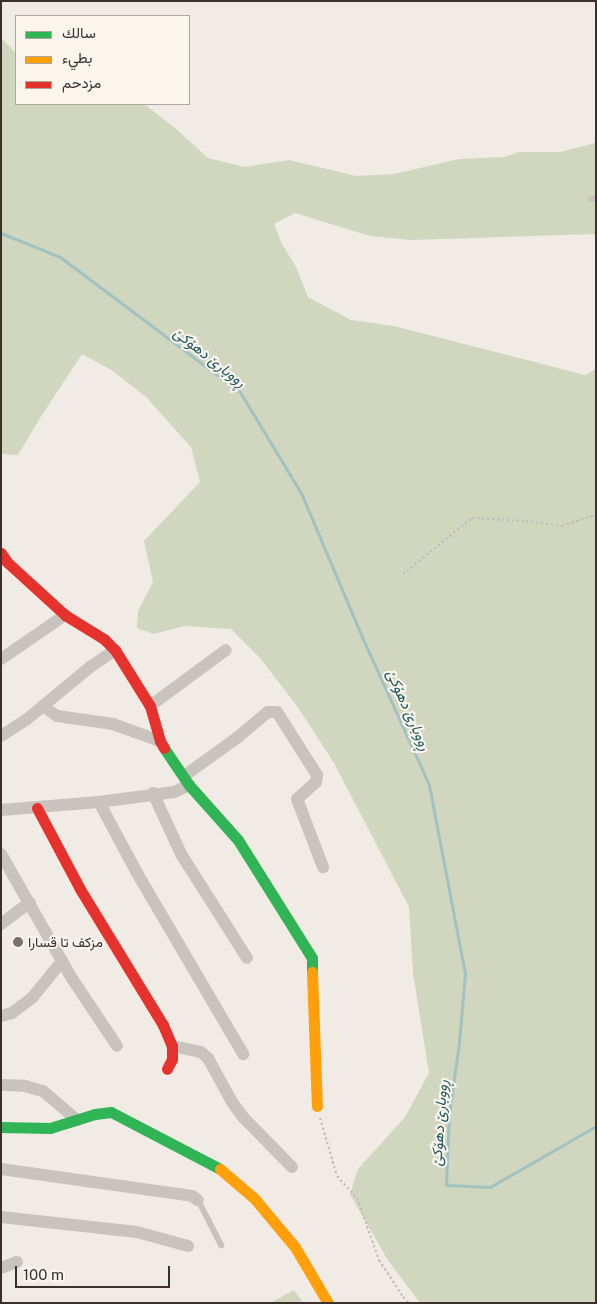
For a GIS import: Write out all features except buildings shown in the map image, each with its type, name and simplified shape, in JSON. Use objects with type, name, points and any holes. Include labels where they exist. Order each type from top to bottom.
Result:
[{"type":"street","points":[[1,552],[7,562],[64,615],[104,639],[116,650],[150,706],[160,741],[187,780],[238,840],[312,958],[317,1106]]},
{"type":"street","points":[[1,659],[64,615]]},
{"type":"street","points":[[1,736],[43,706],[90,667],[116,650]]},
{"type":"street","points":[[150,706],[226,650]]},
{"type":"street","points":[[43,706],[57,716],[113,724],[160,741]]},
{"type":"street","points":[[1,810],[99,802],[153,793],[174,792],[268,712],[276,712],[318,775],[316,782],[297,799],[323,867]]},
{"type":"street","points":[[153,793],[181,854],[247,958]]},
{"type":"street","points":[[99,802],[137,873],[243,1054]]},
{"type":"street","points":[[37,808],[80,889],[163,1025],[172,1046],[172,1059],[167,1069]]},
{"type":"street","points":[[1,854],[62,960],[117,1046]]},
{"type":"street","points":[[1,924],[30,902]]},
{"type":"street","points":[[1,1016],[12,1013],[32,998],[62,960]]},
{"type":"street","points":[[172,1046],[201,1052],[208,1058],[242,1117],[292,1167]]},
{"type":"street","points":[[1,1086],[25,1086],[43,1091],[78,1120]]},
{"type":"street","points":[[1,1127],[50,1128],[107,1112],[116,1113],[222,1170],[254,1198],[290,1240],[328,1303]]},
{"type":"street","points":[[1,1169],[192,1196],[198,1200]]},
{"type":"street","points":[[1,1217],[136,1232],[188,1246]]},
{"type":"street","points":[[1,1268],[17,1262]]},
{"type":"lane","points":[[198,1200],[221,1245]]},
{"type":"path","points":[[403,574],[472,518],[526,521],[562,526],[596,514]]},
{"type":"path","points":[[317,1106],[337,1176],[357,1198],[379,1260],[409,1303]]},
{"type":"green space","points":[[1,38],[15,52],[15,105],[145,105],[174,127],[208,158],[244,167],[289,160],[356,176],[394,174],[459,159],[504,157],[519,152],[560,152],[596,143],[596,234],[411,240],[370,236],[295,213],[274,224],[281,242],[297,269],[308,297],[351,320],[394,326],[585,375],[596,369],[596,1303],[420,1303],[387,1259],[350,1194],[358,1169],[405,1117],[429,1073],[413,973],[409,907],[334,763],[297,706],[260,658],[231,629],[184,626],[154,634],[137,628],[138,611],[153,582],[144,541],[200,482],[191,447],[146,397],[113,371],[82,354],[18,455],[1,454]]},
{"type":"green space","points":[[294,1290],[303,1303],[270,1303]]},
{"type":"waterway","name":"ڕووبارێ دهۆكێ","points":[[1,233],[60,257],[240,392],[301,493],[362,637],[429,785],[465,973],[459,1043],[449,1113],[446,1185],[490,1187],[596,1126]]},
{"type":"traffic: fast","points":[[164,748],[189,785],[238,840],[312,958],[312,972]]},
{"type":"traffic: fast","points":[[1,1127],[50,1128],[95,1114],[111,1112],[220,1169]]},
{"type":"traffic: slow","points":[[312,972],[317,1106]]},
{"type":"traffic: slow","points":[[220,1169],[254,1198],[295,1247],[328,1303]]},
{"type":"traffic: jam","points":[[1,553],[7,562],[65,615],[104,639],[115,650],[150,706],[160,741],[164,748]]},
{"type":"traffic: jam","points":[[37,808],[80,889],[163,1025],[172,1046],[172,1059],[167,1069]]},
{"type":"place","name":"مزكف تا قسارا","points":[[18,942]]}]
